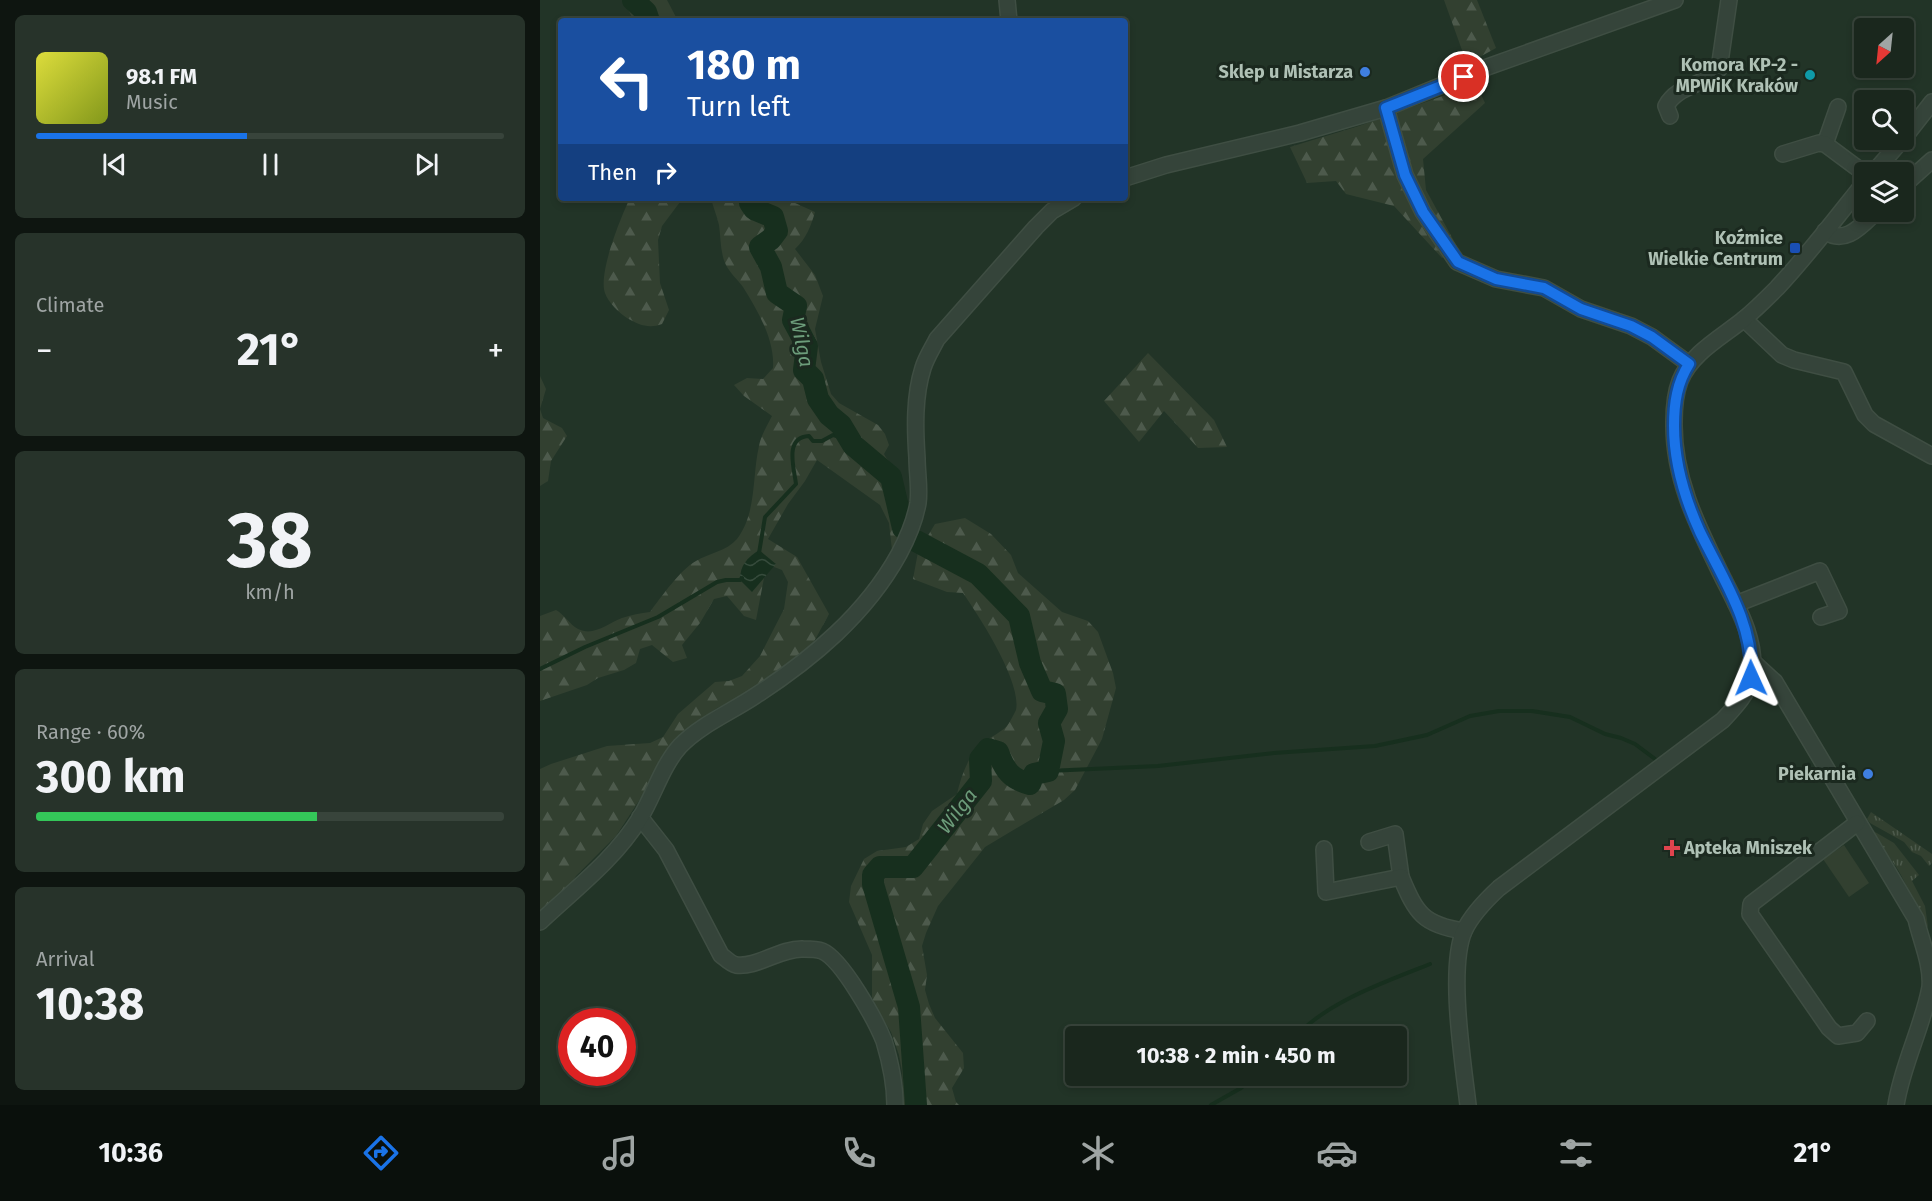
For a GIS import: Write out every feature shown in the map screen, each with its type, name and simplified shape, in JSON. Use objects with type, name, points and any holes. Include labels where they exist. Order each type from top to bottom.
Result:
[{"type":"street","points":[[1007,0],[1009,18]]},
{"type":"street","points":[[1128,177],[1166,165],[1300,133],[1386,108],[1479,70],[1675,0]]},
{"type":"street","points":[[1670,116],[1666,106],[1674,94],[1704,81],[1719,69],[1729,0]]},
{"type":"street","points":[[1914,125],[1932,102]]},
{"type":"street","points":[[1825,144],[1838,107]]},
{"type":"street","points":[[1386,108],[1405,175],[1423,212],[1458,262],[1496,279],[1544,288],[1581,309],[1631,326],[1652,337],[1689,364]]},
{"type":"street","points":[[1784,154],[1819,143],[1825,144],[1854,166]]},
{"type":"street","points":[[1883,162],[1893,150]]},
{"type":"street","points":[[1914,175],[1932,160]]},
{"type":"street","points":[[1468,1105],[1457,977],[1464,931],[1479,908],[1499,888],[1723,720],[1741,700],[1747,689],[1751,678],[1750,645],[1736,604],[1699,530],[1681,480],[1674,433],[1676,397],[1680,381],[1689,364],[1744,319],[1779,286],[1854,195]]},
{"type":"street","points":[[540,922],[615,851],[640,817],[680,747],[702,729],[756,695],[816,651],[855,616],[868,600],[899,553],[918,504],[917,412],[923,368],[928,355],[937,339],[1036,227],[1052,211],[1069,201]]},
{"type":"street","points":[[1825,231],[1836,237],[1844,237],[1853,233],[1865,222]]},
{"type":"street","points":[[1744,319],[1782,355],[1844,372],[1865,415],[1874,424],[1932,456]]},
{"type":"street","points":[[1736,604],[1820,571],[1839,611],[1821,617]]},
{"type":"street","points":[[1752,661],[1775,682],[1916,919],[1921,943],[1930,958],[1930,986],[1896,1105]]},
{"type":"street","points":[[640,817],[666,850],[721,955],[735,965],[751,964],[786,951],[802,949],[822,951],[841,966],[859,994],[883,1041],[895,1092],[895,1105]]},
{"type":"street","points":[[1857,823],[1751,904],[1750,914],[1829,1028],[1838,1036],[1857,1033],[1867,1021]]},
{"type":"street","points":[[1369,842],[1395,834],[1401,877],[1413,906],[1425,918],[1445,927],[1464,931]]},
{"type":"street","points":[[1324,849],[1326,892],[1401,877]]},
{"type":"green space","points":[[623,0],[667,0],[676,18],[632,18]]},
{"type":"green space","points":[[1444,0],[1477,0],[1496,48],[1467,64]]},
{"type":"green space","points":[[1476,84],[1485,103],[1423,159],[1426,190],[1460,252],[1442,258],[1394,206],[1346,194],[1336,181],[1307,183],[1290,147],[1359,126]]},
{"type":"green space","points":[[629,201],[681,201],[662,226],[658,240],[660,283],[669,310],[662,324],[644,326],[636,323],[614,307],[605,293],[607,259]]},
{"type":"green space","points":[[712,201],[791,201],[815,212],[808,232],[795,249],[815,275],[823,296],[815,329],[821,362],[831,394],[839,403],[878,425],[885,434],[889,445],[884,454],[896,471],[904,492],[902,522],[892,550],[889,523],[880,505],[817,460],[768,539],[797,557],[829,614],[810,649],[755,691],[717,708],[694,724],[676,744],[616,836],[540,913],[540,769],[607,746],[650,743],[663,737],[678,714],[715,682],[729,681],[742,676],[760,656],[784,609],[788,582],[782,570],[769,565],[764,578],[756,620],[744,616],[727,596],[714,599],[700,623],[682,645],[687,658],[673,662],[652,645],[640,649],[636,663],[624,670],[540,701],[540,616],[556,610],[578,629],[590,631],[622,618],[650,612],[690,565],[733,543],[748,518],[760,442],[772,416],[744,396],[734,385],[747,378],[763,379],[773,368],[773,357],[760,316],[743,287],[726,265]]},
{"type":"green space","points":[[1148,353],[1214,420],[1227,447],[1198,448],[1164,411],[1139,442],[1104,401]]},
{"type":"green space","points":[[540,376],[546,389],[540,409]]},
{"type":"green space","points":[[540,409],[543,418],[562,428],[567,436],[551,461],[548,481],[540,486]]},
{"type":"green space","points":[[965,518],[991,534],[1011,555],[1018,573],[1062,612],[1088,621],[1098,632],[1116,688],[1102,739],[1075,790],[1064,800],[985,847],[938,906],[922,946],[927,975],[925,990],[935,1018],[963,1053],[964,1068],[952,1088],[959,1105],[904,1105],[899,1055],[891,1032],[872,997],[872,955],[849,902],[851,886],[864,859],[877,851],[906,847],[919,839],[923,824],[932,811],[957,794],[963,773],[974,752],[1007,726],[1016,710],[1016,698],[1006,667],[963,593],[947,592],[913,579],[918,552],[935,524]]},
{"type":"green space","points":[[1871,812],[1932,854],[1932,863],[1929,866],[1904,842],[1870,823],[1867,819]]},
{"type":"green space","points":[[1875,832],[1894,843],[1919,875],[1912,881],[1925,906],[1928,927],[1916,910],[1895,866],[1871,836],[1871,833]]},
{"type":"green space","points":[[1844,845],[1869,883],[1849,897],[1823,859]]},
{"type":"water","points":[[759,550],[776,564],[752,592],[740,580],[740,575],[745,562]]},
{"type":"waterway","name":"Wilga","points":[[633,0],[646,12],[648,18]]},
{"type":"waterway","name":"Wilga","points":[[752,201],[750,203],[754,209],[773,217],[777,231],[760,247],[771,267],[777,293],[796,306],[793,320],[807,346],[804,370],[813,379],[818,399],[829,415],[841,425],[853,445],[891,477],[903,528]]},
{"type":"waterway","points":[[759,553],[765,517],[796,484],[792,454],[796,442],[809,436],[813,441],[822,441],[833,435],[848,439]]},
{"type":"waterway","name":"Wilga","points":[[916,541],[978,574],[1019,616],[1030,663],[1042,691],[1055,694],[1057,709],[1049,723],[1054,741],[1048,771],[1034,774],[1030,784],[1023,782],[1009,773],[998,752],[988,749],[980,759],[981,781],[913,867],[880,867],[873,875],[873,884],[909,1007],[916,1105]]},
{"type":"waterway","points":[[540,669],[585,647],[658,617],[717,582],[742,578]]},
{"type":"waterway","points":[[1048,771],[1158,766],[1274,753],[1375,746],[1427,735],[1470,716],[1499,711],[1532,711],[1570,717],[1605,734],[1635,744],[1655,759]]},
{"type":"waterway","points":[[1307,1026],[1358,994],[1430,964]]},
{"type":"waterway","points":[[1211,1105],[1243,1086]]},
{"type":"place","name":"Sklep u Mistarza","points":[[1365,72]]},
{"type":"place","name":"Komora KP-2 - MPWiK Kraków","points":[[1810,75]]},
{"type":"place","name":"Koźmice Wielkie Centrum","points":[[1795,248]]},
{"type":"place","name":"Piekarnia","points":[[1868,774]]},
{"type":"place","name":"Apteka Mniszek","points":[[1672,848]]},
{"type":"route","points":[[1464,77],[1386,108],[1405,175],[1423,212],[1458,262],[1464,267],[1496,279],[1544,288],[1581,309],[1631,326],[1652,337],[1689,364],[1680,381],[1676,397],[1674,433],[1676,458],[1681,480],[1699,530],[1745,627],[1752,661],[1751,678]]}]
